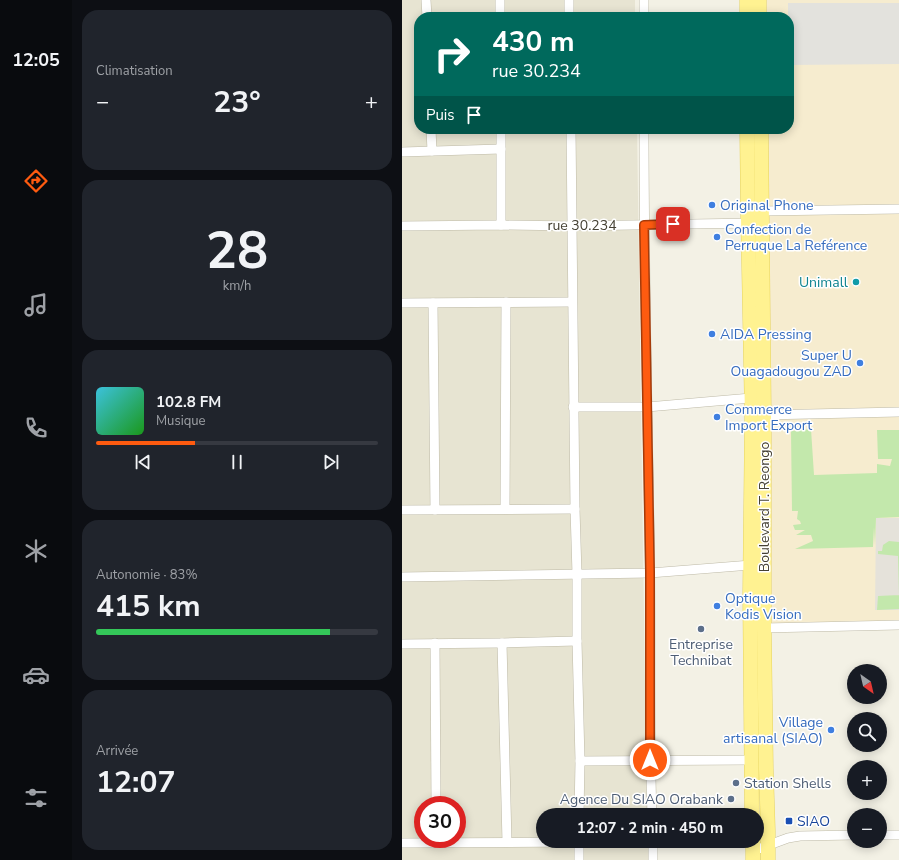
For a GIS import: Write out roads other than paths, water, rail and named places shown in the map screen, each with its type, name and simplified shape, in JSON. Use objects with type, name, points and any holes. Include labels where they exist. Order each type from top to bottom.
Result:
[{"type":"main road","points":[[747,0],[747,12]]},
{"type":"main road","points":[[759,0],[759,12]]},
{"type":"main road","name":"Boulevard T. Reongo","points":[[747,134],[755,217],[764,415],[764,628],[768,860]]},
{"type":"main road","name":"Boulevard T. Reongo","points":[[752,808],[750,594],[752,398],[755,217],[761,134]]},
{"type":"street","points":[[426,0],[427,12]]},
{"type":"street","points":[[500,0],[500,12]]},
{"type":"street","points":[[569,0],[569,12]]},
{"type":"street","points":[[644,0],[644,12]]},
{"type":"street","points":[[431,134],[432,152]]},
{"type":"street","points":[[501,134],[501,225]]},
{"type":"street","points":[[570,134],[580,761],[579,808]]},
{"type":"street","points":[[644,134],[652,808]]},
{"type":"street","points":[[402,152],[501,149]]},
{"type":"street","name":"rue 30.234","points":[[402,226],[644,225],[899,209]]},
{"type":"street","points":[[505,509],[506,302]]},
{"type":"street","points":[[402,303],[572,302]]},
{"type":"street","points":[[433,303],[435,510]]},
{"type":"street","points":[[574,408],[647,407],[752,398]]},
{"type":"street","points":[[764,415],[899,412]]},
{"type":"street","points":[[402,510],[575,509]]},
{"type":"street","points":[[402,577],[650,572],[751,565]]},
{"type":"street","points":[[764,628],[899,625]]},
{"type":"street","points":[[402,644],[577,641]]},
{"type":"street","points":[[502,643],[507,842]]},
{"type":"street","points":[[435,644],[436,796]]},
{"type":"street","points":[[580,761],[752,760]]},
{"type":"street","points":[[887,835],[899,834]]},
{"type":"street","points":[[753,851],[788,838],[800,836],[847,835]]},
{"type":"street","points":[[466,841],[536,842]]},
{"type":"street","points":[[402,843],[414,842]]},
{"type":"street","points":[[579,848],[579,860]]},
{"type":"street","points":[[653,848],[653,860]]},
{"type":"place","name":"Original Phone","points":[[712,205]]},
{"type":"place","name":"Confection de Perruque La Reférence","points":[[717,237]]},
{"type":"place","name":"Unimall","points":[[856,282]]},
{"type":"place","name":"AIDA Pressing","points":[[712,334]]},
{"type":"place","name":"Super U Ouagadougou ZAD","points":[[860,363]]},
{"type":"place","name":"Commerce Import Export","points":[[717,417]]},
{"type":"place","name":"Optique Kodis Vision","points":[[717,606]]},
{"type":"place","name":"Entreprise Technibat","points":[[701,629]]},
{"type":"place","name":"Village artisanal (SIAO)","points":[[831,730]]},
{"type":"place","name":"Station Shells","points":[[736,783]]},
{"type":"place","name":"Agence Du SIAO Orabank","points":[[731,799]]},
{"type":"place","name":"SIAO","points":[[789,821]]}]
